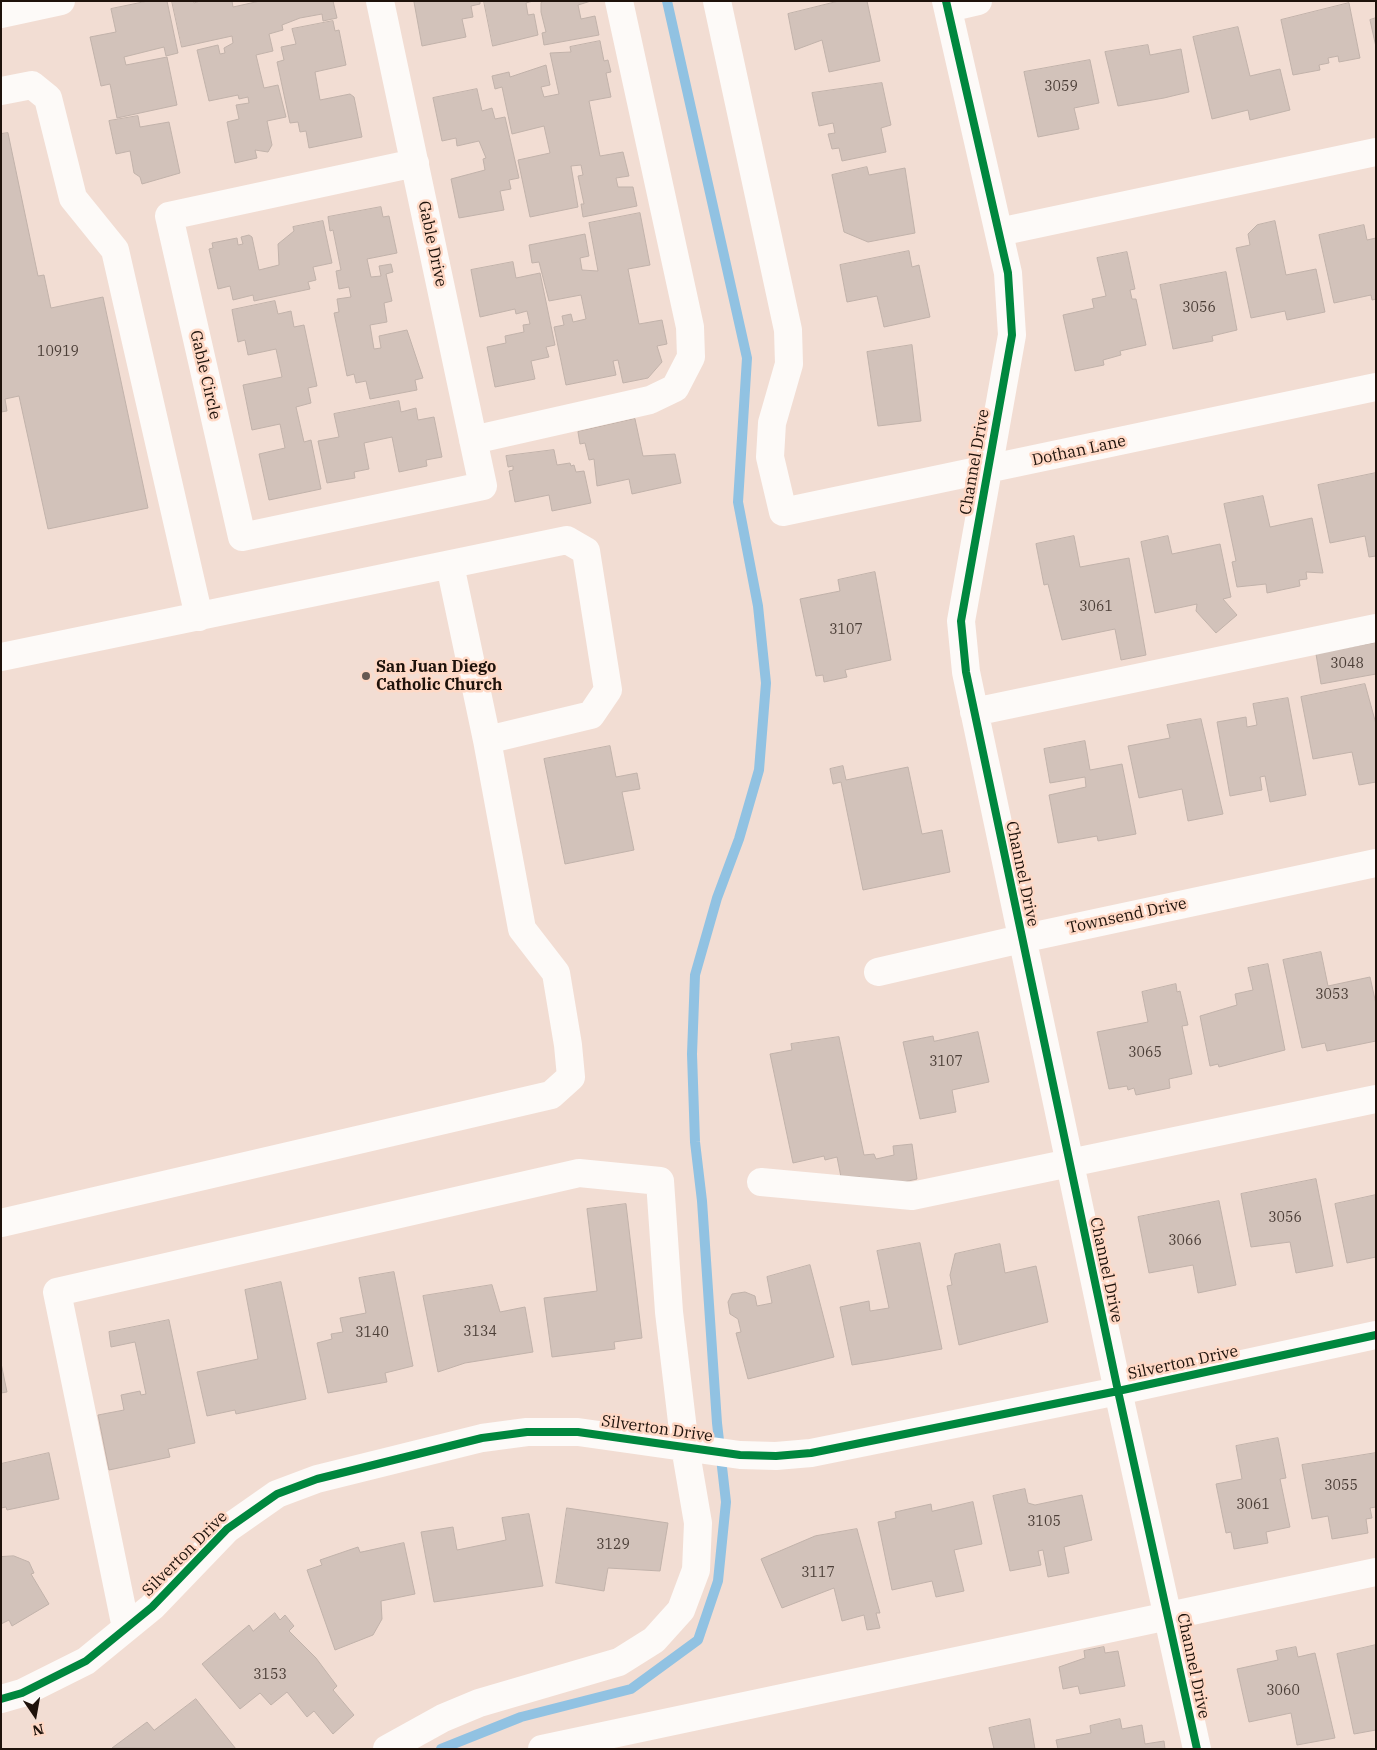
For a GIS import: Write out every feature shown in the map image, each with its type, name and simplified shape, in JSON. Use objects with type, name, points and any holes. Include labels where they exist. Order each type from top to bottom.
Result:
[{"type":"street","points":[[1,14],[61,1]]},
{"type":"street","name":"Gable Drive","points":[[380,1],[483,486]]},
{"type":"street","points":[[473,440],[650,400],[675,388],[691,357],[690,327],[619,1]]},
{"type":"street","name":"Dothan Lane","points":[[717,1],[788,330],[790,364],[772,423],[770,457],[783,512],[1376,387]]},
{"type":"street","points":[[947,4],[978,1]]},
{"type":"street","name":"Channel Drive","points":[[947,4],[1008,273],[1012,335],[961,621],[966,672],[1069,1164],[1197,1749]]},
{"type":"street","points":[[1,91],[32,85],[48,98],[73,198],[115,250],[199,616]]},
{"type":"street","points":[[999,232],[1376,152]]},
{"type":"street","name":"Gable Circle","points":[[414,163],[169,216],[242,537],[483,486]]},
{"type":"street","points":[[1,657],[567,540],[586,551],[608,690],[591,715],[487,740]]},
{"type":"street","points":[[1,1222],[551,1095],[571,1077],[568,1045],[556,973],[522,928],[487,740],[450,565]]},
{"type":"street","points":[[974,712],[1376,628]]},
{"type":"street","name":"Townsend Drive","points":[[878,972],[1021,938],[1376,863]]},
{"type":"street","points":[[761,1182],[912,1196],[1376,1099]]},
{"type":"street","points":[[126,1628],[57,1292],[579,1173],[660,1181],[669,1312],[696,1448],[698,1522],[696,1570],[681,1610],[654,1640],[619,1662],[479,1702],[443,1718],[387,1749]]},
{"type":"street","name":"Silverton Drive","points":[[1,1699],[22,1693],[86,1661],[152,1607],[227,1529],[277,1494],[317,1479],[482,1438],[527,1432],[578,1432],[740,1455],[776,1456],[812,1453],[1376,1336]]},
{"type":"street","points":[[542,1749],[1376,1572]]},
{"type":"building","points":[[148,1],[167,1],[178,53],[166,56],[164,47],[124,57],[126,65],[167,57],[177,105],[117,118],[110,84],[101,86],[90,37],[116,32],[111,9]]},
{"type":"building","points":[[172,1],[193,1],[194,3],[200,1],[232,1],[233,7],[260,1],[333,1],[337,18],[323,21],[322,14],[300,18],[282,25],[283,30],[269,34],[273,51],[256,55],[264,88],[278,85],[286,117],[267,121],[272,145],[268,152],[255,150],[257,158],[235,163],[227,122],[239,119],[236,105],[249,103],[248,97],[239,99],[238,95],[209,101],[197,50],[218,45],[220,54],[225,53],[224,48],[233,43],[232,36],[182,47]]},
{"type":"building","points":[[480,1],[480,4],[471,6],[473,17],[462,19],[466,37],[422,46],[414,2]]},
{"type":"building","points":[[484,1],[533,1],[526,3],[528,15],[534,14],[538,35],[493,46]]},
{"type":"building","points":[[545,1],[591,1],[578,5],[581,19],[595,16],[599,35],[544,45],[542,33],[546,32],[541,12],[541,3]]},
{"type":"building","points":[[839,1],[867,1],[880,61],[829,72],[822,40],[795,50],[788,14]]},
{"type":"building","points":[[1349,3],[1360,58],[1339,62],[1338,56],[1328,58],[1329,63],[1319,65],[1320,70],[1293,75],[1281,20]]},
{"type":"building","points":[[1376,18],[1376,47],[1370,20]]},
{"type":"building","points":[[333,21],[335,31],[339,30],[346,65],[315,72],[320,100],[350,94],[354,97],[362,137],[309,148],[306,131],[300,132],[298,122],[290,123],[277,62],[284,60],[281,47],[296,44],[292,29]]},
{"type":"building","points":[[1238,27],[1250,76],[1280,69],[1290,110],[1250,120],[1248,110],[1212,119],[1193,37]]},
{"type":"building","points":[[600,41],[604,61],[608,60],[611,72],[606,73],[611,97],[589,101],[600,156],[623,152],[629,176],[616,178],[618,187],[633,187],[637,206],[583,217],[581,204],[584,204],[578,176],[583,175],[581,165],[571,166],[578,207],[530,217],[518,160],[550,153],[544,126],[512,134],[502,87],[495,89],[492,76],[509,72],[510,77],[546,65],[550,85],[541,87],[544,97],[559,94],[550,53],[571,52],[570,47]]},
{"type":"building","points":[[1148,45],[1150,55],[1181,49],[1189,92],[1118,106],[1105,52]]},
{"type":"building","points":[[1090,60],[1099,103],[1074,108],[1079,129],[1038,137],[1024,72]]},
{"type":"building","points":[[882,83],[891,125],[881,128],[886,152],[842,161],[839,148],[832,149],[828,134],[835,133],[833,123],[819,126],[812,93]]},
{"type":"building","points":[[477,89],[482,111],[492,108],[495,119],[505,117],[519,178],[509,180],[511,189],[500,191],[504,210],[459,218],[451,179],[485,170],[483,159],[486,158],[479,141],[457,146],[456,138],[442,141],[433,98]]},
{"type":"building","points":[[138,116],[140,127],[169,122],[180,173],[142,184],[140,177],[134,173],[130,151],[116,154],[109,121]]},
{"type":"building","points":[[8,133],[38,276],[44,275],[51,308],[103,297],[148,508],[48,529],[19,396],[5,399],[7,411],[1,412],[1,134]]},
{"type":"building","points":[[867,167],[869,175],[905,168],[915,233],[868,242],[844,232],[832,175]]},
{"type":"building","points":[[381,207],[383,217],[389,216],[397,253],[367,259],[371,277],[381,276],[379,266],[391,264],[393,272],[386,274],[392,301],[384,303],[387,322],[370,325],[374,349],[381,348],[379,336],[407,330],[423,378],[415,380],[417,390],[370,399],[366,381],[356,383],[354,374],[347,376],[334,313],[339,312],[337,299],[351,297],[349,287],[339,289],[336,271],[341,270],[333,230],[330,231],[328,217]]},
{"type":"building","points":[[640,213],[650,265],[628,269],[639,324],[662,320],[667,344],[657,346],[662,362],[648,378],[623,383],[618,360],[613,361],[616,375],[566,385],[554,327],[564,325],[562,316],[571,314],[573,322],[586,319],[581,295],[549,301],[539,262],[532,263],[529,245],[585,234],[589,256],[580,258],[582,270],[598,271],[589,223]]},
{"type":"building","points":[[323,221],[332,263],[313,267],[316,280],[308,282],[310,289],[254,301],[253,295],[233,300],[230,286],[218,289],[209,249],[213,248],[212,243],[237,238],[238,245],[243,244],[241,237],[249,235],[252,237],[259,270],[279,265],[278,244],[294,231],[293,227]]},
{"type":"building","points":[[1275,221],[1286,275],[1316,269],[1325,312],[1287,320],[1285,311],[1251,318],[1236,248],[1250,245],[1248,234],[1257,225]]},
{"type":"building","points":[[1364,225],[1367,240],[1376,238],[1376,299],[1372,300],[1371,295],[1334,303],[1319,235]]},
{"type":"building","points":[[909,251],[912,267],[919,265],[930,317],[884,327],[877,296],[847,302],[840,265]]},
{"type":"building","points":[[1127,252],[1135,289],[1130,290],[1132,299],[1136,299],[1146,345],[1120,351],[1121,355],[1103,360],[1104,365],[1075,371],[1063,315],[1094,308],[1092,299],[1106,296],[1097,258]]},
{"type":"building","points":[[513,262],[516,278],[540,273],[555,345],[546,347],[549,357],[531,361],[535,379],[495,387],[487,347],[506,343],[505,336],[524,332],[523,325],[530,324],[527,311],[516,314],[515,309],[480,317],[471,270]]},
{"type":"building","points":[[1226,272],[1237,330],[1212,336],[1213,341],[1173,349],[1160,285]]},
{"type":"building","points":[[275,301],[278,314],[291,311],[294,327],[304,325],[317,386],[308,388],[311,403],[296,407],[304,442],[311,440],[321,489],[269,500],[259,454],[285,448],[280,424],[252,430],[243,385],[282,377],[276,349],[248,355],[245,340],[238,342],[232,310]]},
{"type":"building","points":[[912,345],[921,421],[878,426],[867,352]]},
{"type":"building","points":[[399,401],[401,412],[416,408],[418,420],[434,417],[442,457],[426,460],[427,466],[399,472],[392,437],[364,443],[369,469],[354,472],[355,478],[327,483],[318,441],[339,437],[334,414]]},
{"type":"building","points":[[635,419],[643,456],[675,454],[681,483],[632,494],[629,479],[597,486],[594,459],[589,460],[585,443],[580,444],[578,432]]},
{"type":"building","points":[[554,450],[557,465],[570,463],[571,466],[574,465],[576,472],[584,471],[591,503],[552,511],[549,495],[515,502],[509,471],[513,470],[513,466],[508,467],[506,456]]},
{"type":"building","points":[[1376,473],[1376,556],[1369,557],[1365,536],[1330,543],[1318,485]]},
{"type":"building","points":[[1263,496],[1270,527],[1312,518],[1323,573],[1306,572],[1307,579],[1299,580],[1300,586],[1267,593],[1266,584],[1237,587],[1232,562],[1236,561],[1224,504]]},
{"type":"building","points":[[1074,536],[1080,567],[1129,558],[1146,655],[1121,660],[1115,629],[1062,640],[1048,584],[1044,585],[1036,544]]},
{"type":"building","points":[[1168,536],[1172,554],[1220,544],[1231,597],[1223,599],[1237,615],[1216,633],[1196,611],[1197,604],[1155,613],[1141,542]]},
{"type":"building","points":[[875,572],[891,660],[845,670],[847,677],[824,682],[823,675],[816,676],[800,599],[840,591],[838,580]]},
{"type":"building","points":[[1376,643],[1376,674],[1321,684],[1316,654]]},
{"type":"building","points":[[1365,684],[1376,724],[1376,782],[1359,785],[1352,752],[1313,759],[1301,697]]},
{"type":"building","points":[[1288,698],[1306,795],[1270,802],[1265,776],[1260,777],[1262,790],[1230,796],[1217,722],[1246,717],[1247,727],[1257,725],[1253,704]]},
{"type":"building","points":[[1201,719],[1223,814],[1188,821],[1182,789],[1139,798],[1128,746],[1170,738],[1167,725]]},
{"type":"building","points":[[1085,741],[1090,770],[1122,764],[1136,834],[1098,841],[1097,836],[1058,843],[1049,795],[1086,787],[1085,777],[1050,783],[1044,749]]},
{"type":"building","points":[[610,746],[616,777],[637,773],[640,789],[622,792],[634,850],[565,864],[544,759]]},
{"type":"building","points":[[843,766],[846,780],[908,767],[922,834],[942,830],[950,872],[863,890],[841,782],[833,784],[830,769]]},
{"type":"building","points":[[1321,952],[1328,986],[1370,977],[1376,1004],[1376,1041],[1327,1051],[1325,1043],[1302,1048],[1283,960]]},
{"type":"building","points":[[1268,964],[1285,1050],[1219,1067],[1218,1064],[1210,1066],[1200,1016],[1237,1005],[1235,994],[1253,990],[1248,968]]},
{"type":"building","points":[[1176,984],[1177,992],[1180,991],[1188,1025],[1182,1026],[1192,1074],[1169,1079],[1170,1088],[1136,1095],[1134,1088],[1128,1090],[1127,1086],[1109,1089],[1097,1032],[1148,1022],[1142,992]]},
{"type":"building","points":[[978,1032],[989,1082],[952,1090],[956,1112],[920,1119],[903,1042],[933,1036],[934,1041]]},
{"type":"building","points":[[839,1037],[864,1155],[874,1154],[876,1159],[894,1155],[893,1146],[912,1144],[917,1179],[895,1184],[860,1181],[860,1177],[841,1177],[837,1157],[825,1160],[824,1156],[793,1163],[770,1054],[792,1050],[791,1044]]},
{"type":"building","points":[[1316,1179],[1333,1266],[1296,1273],[1290,1242],[1251,1247],[1241,1194]]},
{"type":"building","points":[[1376,1195],[1376,1257],[1347,1263],[1335,1204]]},
{"type":"building","points":[[1219,1201],[1236,1285],[1198,1293],[1193,1265],[1149,1273],[1138,1217]]},
{"type":"building","points":[[626,1204],[642,1338],[614,1342],[615,1349],[552,1357],[544,1298],[597,1291],[587,1209]]},
{"type":"building","points":[[920,1243],[942,1349],[852,1365],[840,1307],[869,1301],[870,1311],[889,1308],[877,1251]]},
{"type":"building","points":[[1000,1244],[1005,1273],[1036,1266],[1048,1322],[959,1345],[947,1286],[952,1285],[950,1275],[955,1254]]},
{"type":"building","points":[[810,1265],[834,1357],[748,1379],[736,1333],[741,1332],[738,1319],[730,1314],[728,1302],[732,1294],[745,1292],[755,1296],[757,1306],[772,1303],[767,1277]]},
{"type":"building","points":[[394,1272],[413,1366],[385,1373],[387,1382],[328,1393],[317,1343],[332,1339],[331,1334],[343,1332],[340,1318],[366,1313],[359,1278]]},
{"type":"building","points":[[281,1282],[306,1399],[236,1414],[235,1410],[207,1416],[197,1372],[258,1359],[245,1290]]},
{"type":"building","points":[[492,1285],[500,1312],[525,1307],[533,1352],[465,1363],[438,1372],[423,1296]]},
{"type":"building","points":[[169,1320],[195,1443],[168,1449],[170,1457],[109,1470],[98,1415],[124,1410],[121,1395],[140,1391],[141,1395],[146,1394],[135,1342],[111,1347],[109,1332]]},
{"type":"building","points":[[1,1363],[7,1392],[1,1393]]},
{"type":"building","points":[[1278,1438],[1286,1478],[1280,1479],[1290,1527],[1266,1532],[1268,1543],[1234,1549],[1231,1532],[1226,1533],[1216,1484],[1242,1479],[1236,1446]]},
{"type":"building","points":[[49,1453],[59,1499],[7,1510],[6,1507],[1,1508],[1,1464]]},
{"type":"building","points":[[1376,1453],[1376,1507],[1370,1508],[1372,1518],[1366,1519],[1368,1533],[1332,1539],[1328,1516],[1312,1519],[1302,1465]]},
{"type":"building","points":[[1025,1489],[1028,1503],[1035,1505],[1082,1495],[1092,1540],[1064,1547],[1069,1573],[1048,1577],[1043,1550],[1038,1551],[1041,1565],[1010,1571],[993,1496]]},
{"type":"building","points":[[973,1502],[982,1544],[954,1550],[964,1591],[936,1597],[932,1581],[892,1590],[878,1522],[896,1518],[895,1512],[931,1504],[932,1511]]},
{"type":"building","points":[[567,1508],[668,1523],[660,1571],[608,1568],[604,1591],[556,1583]]},
{"type":"building","points":[[529,1514],[543,1586],[434,1602],[421,1532],[453,1527],[457,1550],[506,1540],[502,1518]]},
{"type":"building","points":[[857,1529],[880,1613],[876,1613],[880,1628],[867,1630],[864,1615],[842,1621],[834,1588],[782,1608],[761,1559],[815,1536]]},
{"type":"building","points":[[404,1543],[415,1594],[381,1601],[382,1619],[373,1635],[335,1650],[307,1570],[322,1565],[320,1560],[358,1547],[360,1552]]},
{"type":"building","points":[[14,1556],[29,1562],[34,1573],[31,1574],[49,1604],[12,1626],[9,1620],[1,1624],[1,1557]]},
{"type":"building","points":[[275,1613],[280,1620],[285,1615],[294,1626],[289,1631],[316,1658],[337,1686],[333,1690],[354,1715],[333,1734],[314,1711],[307,1717],[287,1692],[271,1705],[260,1693],[240,1709],[202,1664],[249,1625],[253,1631]]},
{"type":"building","points":[[1376,1645],[1376,1730],[1354,1734],[1337,1654]]},
{"type":"building","points":[[1104,1647],[1105,1653],[1118,1651],[1125,1686],[1080,1694],[1078,1686],[1063,1689],[1059,1667],[1085,1658],[1084,1651]]},
{"type":"building","points":[[1296,1647],[1298,1657],[1315,1653],[1335,1738],[1297,1745],[1291,1713],[1249,1722],[1237,1669],[1278,1660],[1276,1651]]},
{"type":"building","points":[[196,1699],[236,1749],[112,1748],[147,1722],[154,1730]]},
{"type":"building","points":[[1030,1719],[1035,1749],[994,1749],[989,1728]]},
{"type":"building","points":[[1120,1719],[1122,1729],[1142,1725],[1145,1744],[1164,1741],[1165,1749],[1058,1749],[1056,1740],[1091,1733],[1090,1726]]},
{"type":"waterway","points":[[441,1749],[521,1717],[631,1689],[698,1640],[718,1581],[726,1502],[717,1423],[702,1201],[695,1142],[692,1054],[695,975],[717,898],[739,839],[759,770],[766,683],[758,606],[738,502],[747,358],[667,1]]},
{"type":"cycle path","points":[[946,1],[1008,273],[1012,335],[961,621],[966,672],[1118,1391],[1197,1749]]},
{"type":"cycle path","points":[[1,1699],[22,1693],[86,1661],[152,1607],[227,1529],[277,1494],[317,1479],[482,1438],[527,1432],[578,1432],[740,1455],[776,1456],[811,1453],[1118,1391],[1376,1335]]},
{"type":"place","name":"San Juan Diego Catholic Church","points":[[366,676]]}]
